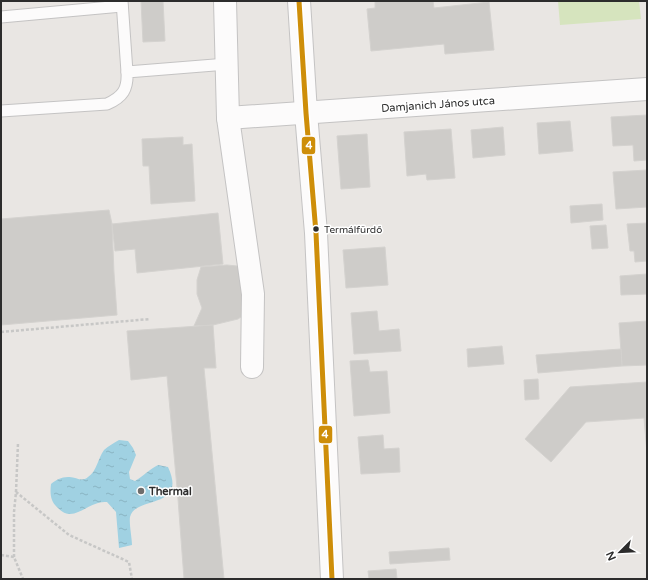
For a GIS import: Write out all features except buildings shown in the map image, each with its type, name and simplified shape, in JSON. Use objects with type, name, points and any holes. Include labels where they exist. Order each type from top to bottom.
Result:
[{"type":"street","points":[[225,1],[228,118],[253,294],[252,367]]},
{"type":"street","points":[[299,1],[306,113],[316,233],[332,579]]},
{"type":"street","name":"Damjanich János utca","points":[[228,118],[647,89]]},
{"type":"lane","points":[[1,17],[122,3],[128,84],[122,95],[107,104],[1,111]]},
{"type":"lane","points":[[127,72],[227,64]]},
{"type":"path","points":[[1,332],[150,319]]},
{"type":"path","points":[[18,443],[14,512],[14,557],[23,579]]},
{"type":"path","points":[[16,492],[69,535],[129,562],[132,579]]},
{"type":"path","points":[[1,554],[14,557]]},
{"type":"green space","points":[[558,1],[639,1],[641,19],[560,25]]},
{"type":"water","name":"Thermal","points":[[119,440],[128,441],[136,455],[129,472],[130,479],[135,481],[158,465],[168,467],[172,481],[171,490],[166,496],[134,510],[130,517],[132,545],[119,548],[116,512],[107,502],[100,502],[81,511],[69,514],[63,512],[55,505],[51,496],[51,484],[65,477],[85,479],[95,468],[104,450]]},
{"type":"transit line","name":"4","points":[[299,1],[306,113],[316,233],[332,579]]},
{"type":"place","name":"Termálfürdő","points":[[316,229]]},
{"type":"place","name":"Thermal","points":[[141,491]]}]
